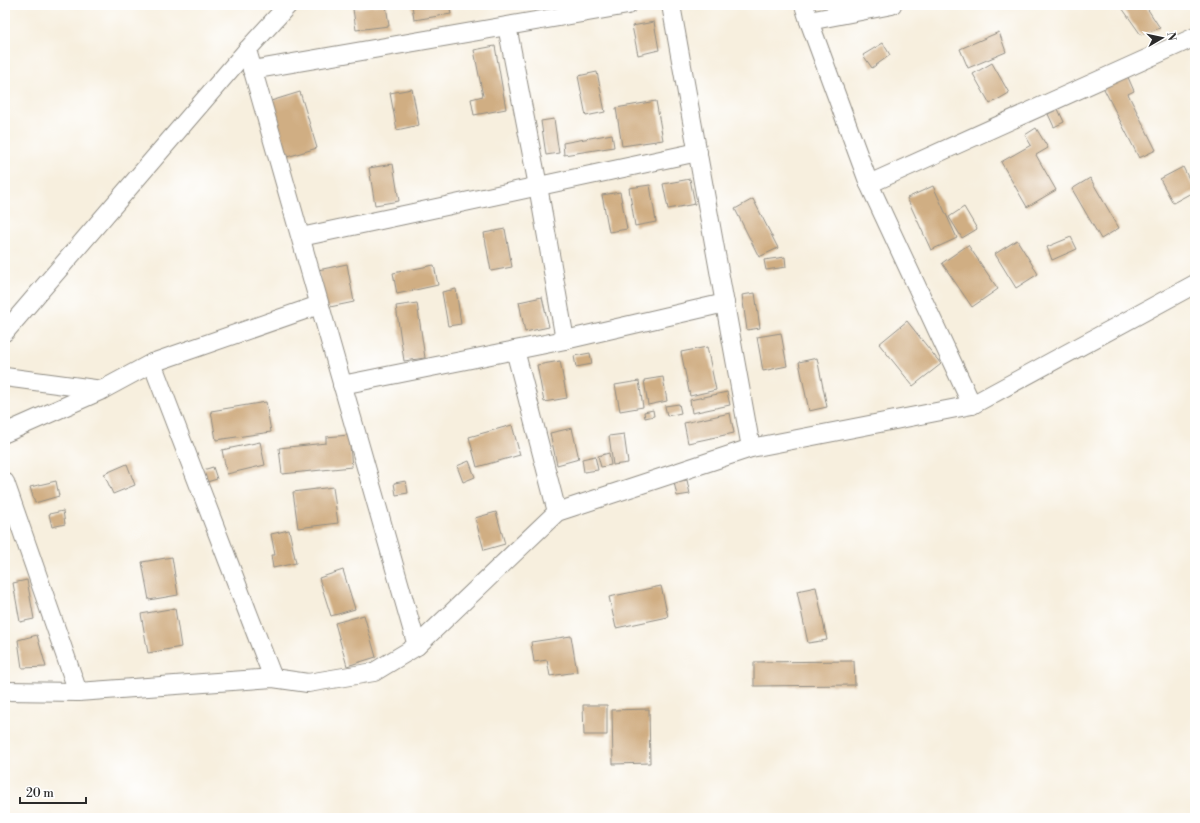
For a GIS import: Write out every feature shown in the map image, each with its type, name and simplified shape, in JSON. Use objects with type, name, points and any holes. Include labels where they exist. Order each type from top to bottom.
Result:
[{"type":"street","points":[[5,332],[247,50],[288,5]]},
{"type":"street","points":[[252,70],[628,5]]},
{"type":"street","points":[[671,5],[751,448]]},
{"type":"street","points":[[892,5],[807,13],[869,184],[972,405]]},
{"type":"street","points":[[507,26],[538,186],[564,340]]},
{"type":"street","points":[[869,184],[1195,37]]},
{"type":"street","points":[[247,50],[417,646]]},
{"type":"street","points":[[301,237],[698,152]]},
{"type":"street","points":[[5,691],[78,692],[273,678],[308,683],[374,672],[417,646],[557,512],[751,448],[972,405],[1195,284]]},
{"type":"street","points":[[342,385],[564,340],[725,303]]},
{"type":"street","points":[[5,433],[102,390],[152,363],[320,306]]},
{"type":"street","points":[[515,350],[557,512]]},
{"type":"street","points":[[152,363],[273,678]]},
{"type":"street","points":[[5,377],[102,390]]},
{"type":"street","points":[[5,482],[78,692]]},
{"type":"building","points":[[386,5],[389,26],[356,30],[353,9]]},
{"type":"building","points":[[412,5],[449,5],[451,14],[414,20]]},
{"type":"building","points":[[1120,5],[1145,5],[1160,28],[1141,35]]},
{"type":"building","points":[[654,22],[659,50],[638,55],[632,26]]},
{"type":"building","points":[[999,32],[1006,52],[968,68],[960,49]]},
{"type":"building","points":[[883,43],[890,55],[872,68],[863,55]]},
{"type":"building","points":[[495,46],[506,109],[474,115],[471,99],[483,96],[474,50]]},
{"type":"building","points":[[992,63],[1009,93],[990,104],[973,74]]},
{"type":"building","points":[[597,72],[605,112],[586,116],[578,76]]},
{"type":"building","points":[[1127,75],[1134,91],[1128,94],[1156,150],[1139,158],[1103,87]]},
{"type":"building","points":[[412,89],[419,125],[397,130],[390,93]]},
{"type":"building","points":[[300,92],[317,148],[287,157],[271,101]]},
{"type":"building","points":[[656,101],[663,140],[622,146],[616,108]]},
{"type":"building","points":[[1058,109],[1064,122],[1054,127],[1048,114]]},
{"type":"building","points":[[554,119],[559,153],[546,155],[541,121]]},
{"type":"building","points":[[1036,128],[1048,148],[1036,155],[1056,190],[1027,207],[1001,162],[1031,145],[1025,135]]},
{"type":"building","points":[[612,134],[614,147],[564,155],[563,143]]},
{"type":"building","points":[[393,164],[399,201],[375,205],[369,168]]},
{"type":"building","points":[[1183,167],[1195,191],[1173,203],[1160,179]]},
{"type":"building","points":[[1090,178],[1119,228],[1101,239],[1072,189]]},
{"type":"building","points":[[690,179],[695,204],[668,209],[663,184]]},
{"type":"building","points":[[650,185],[656,222],[635,226],[629,188]]},
{"type":"building","points":[[933,186],[957,238],[931,250],[907,198]]},
{"type":"building","points":[[620,192],[627,229],[609,232],[602,195]]},
{"type":"building","points":[[753,199],[778,248],[759,257],[735,209]]},
{"type":"building","points":[[964,207],[977,229],[962,238],[949,217]]},
{"type":"building","points":[[505,229],[512,267],[491,271],[484,233]]},
{"type":"building","points":[[1071,237],[1077,249],[1052,260],[1047,247]]},
{"type":"building","points":[[1017,240],[1038,274],[1016,288],[995,254]]},
{"type":"building","points":[[968,245],[998,289],[972,307],[942,263]]},
{"type":"building","points":[[785,257],[786,267],[766,270],[764,260]]},
{"type":"building","points":[[347,264],[354,302],[325,308],[318,270]]},
{"type":"building","points":[[434,265],[438,285],[397,294],[393,273]]},
{"type":"building","points":[[456,289],[461,324],[448,326],[442,292]]},
{"type":"building","points":[[755,293],[760,328],[747,330],[742,295]]},
{"type":"building","points":[[542,297],[549,327],[525,332],[519,302]]},
{"type":"building","points":[[417,303],[425,358],[404,361],[396,306]]},
{"type":"building","points":[[907,321],[941,364],[913,386],[879,344]]},
{"type":"building","points":[[781,333],[787,366],[763,371],[757,337]]},
{"type":"building","points":[[707,347],[716,390],[690,396],[681,352]]},
{"type":"building","points":[[590,353],[592,364],[576,367],[574,356]]},
{"type":"building","points":[[817,358],[827,407],[809,411],[799,362]]},
{"type":"building","points":[[560,361],[567,398],[544,402],[537,365]]},
{"type":"building","points":[[663,377],[667,401],[648,405],[644,380]]},
{"type":"building","points":[[639,381],[643,407],[620,411],[615,385]]},
{"type":"building","points":[[727,392],[730,405],[692,413],[690,400]]},
{"type":"building","points":[[266,402],[271,432],[216,440],[211,411]]},
{"type":"building","points":[[679,404],[681,413],[667,416],[665,406]]},
{"type":"building","points":[[653,410],[654,416],[645,418],[644,412]]},
{"type":"building","points":[[730,413],[734,433],[688,443],[684,423]]},
{"type":"building","points":[[512,425],[520,455],[477,467],[469,437]]},
{"type":"building","points":[[572,428],[579,459],[557,465],[550,433]]},
{"type":"building","points":[[624,434],[628,463],[613,465],[609,436]]},
{"type":"building","points":[[349,435],[352,467],[282,474],[279,448],[326,443],[326,437]]},
{"type":"building","points":[[260,442],[265,465],[227,474],[222,450]]},
{"type":"building","points":[[609,453],[611,465],[601,467],[598,456]]},
{"type":"building","points":[[595,456],[598,470],[584,472],[582,459]]},
{"type":"building","points":[[469,461],[475,477],[463,482],[457,466]]},
{"type":"building","points":[[127,464],[135,485],[113,494],[104,474]]},
{"type":"building","points":[[213,467],[217,479],[207,482],[203,470]]},
{"type":"building","points":[[687,480],[690,494],[677,496],[674,482]]},
{"type":"building","points":[[56,481],[59,496],[35,503],[30,487]]},
{"type":"building","points":[[406,481],[408,493],[396,495],[394,483]]},
{"type":"building","points":[[333,487],[338,523],[298,528],[293,492]]},
{"type":"building","points":[[63,511],[65,524],[52,527],[49,514]]},
{"type":"building","points":[[496,512],[505,544],[484,550],[475,518]]},
{"type":"building","points":[[289,530],[296,563],[273,568],[271,555],[275,555],[271,534]]},
{"type":"building","points":[[172,557],[178,595],[149,600],[142,562]]},
{"type":"building","points":[[343,570],[355,609],[331,616],[319,578]]},
{"type":"building","points":[[27,580],[34,619],[20,622],[13,583]]},
{"type":"building","points":[[661,586],[668,617],[616,628],[609,597]]},
{"type":"building","points":[[816,587],[827,640],[808,643],[797,591]]},
{"type":"building","points":[[175,608],[181,647],[148,653],[141,614]]},
{"type":"building","points":[[364,615],[376,657],[347,666],[335,623]]},
{"type":"building","points":[[37,635],[46,667],[22,668],[18,640]]},
{"type":"building","points":[[571,636],[577,672],[550,676],[547,660],[534,662],[531,642]]},
{"type":"building","points":[[854,661],[855,685],[754,686],[754,662]]},
{"type":"building","points":[[583,705],[607,705],[607,735],[584,735]]},
{"type":"building","points":[[649,709],[650,763],[613,764],[612,710]]}]
